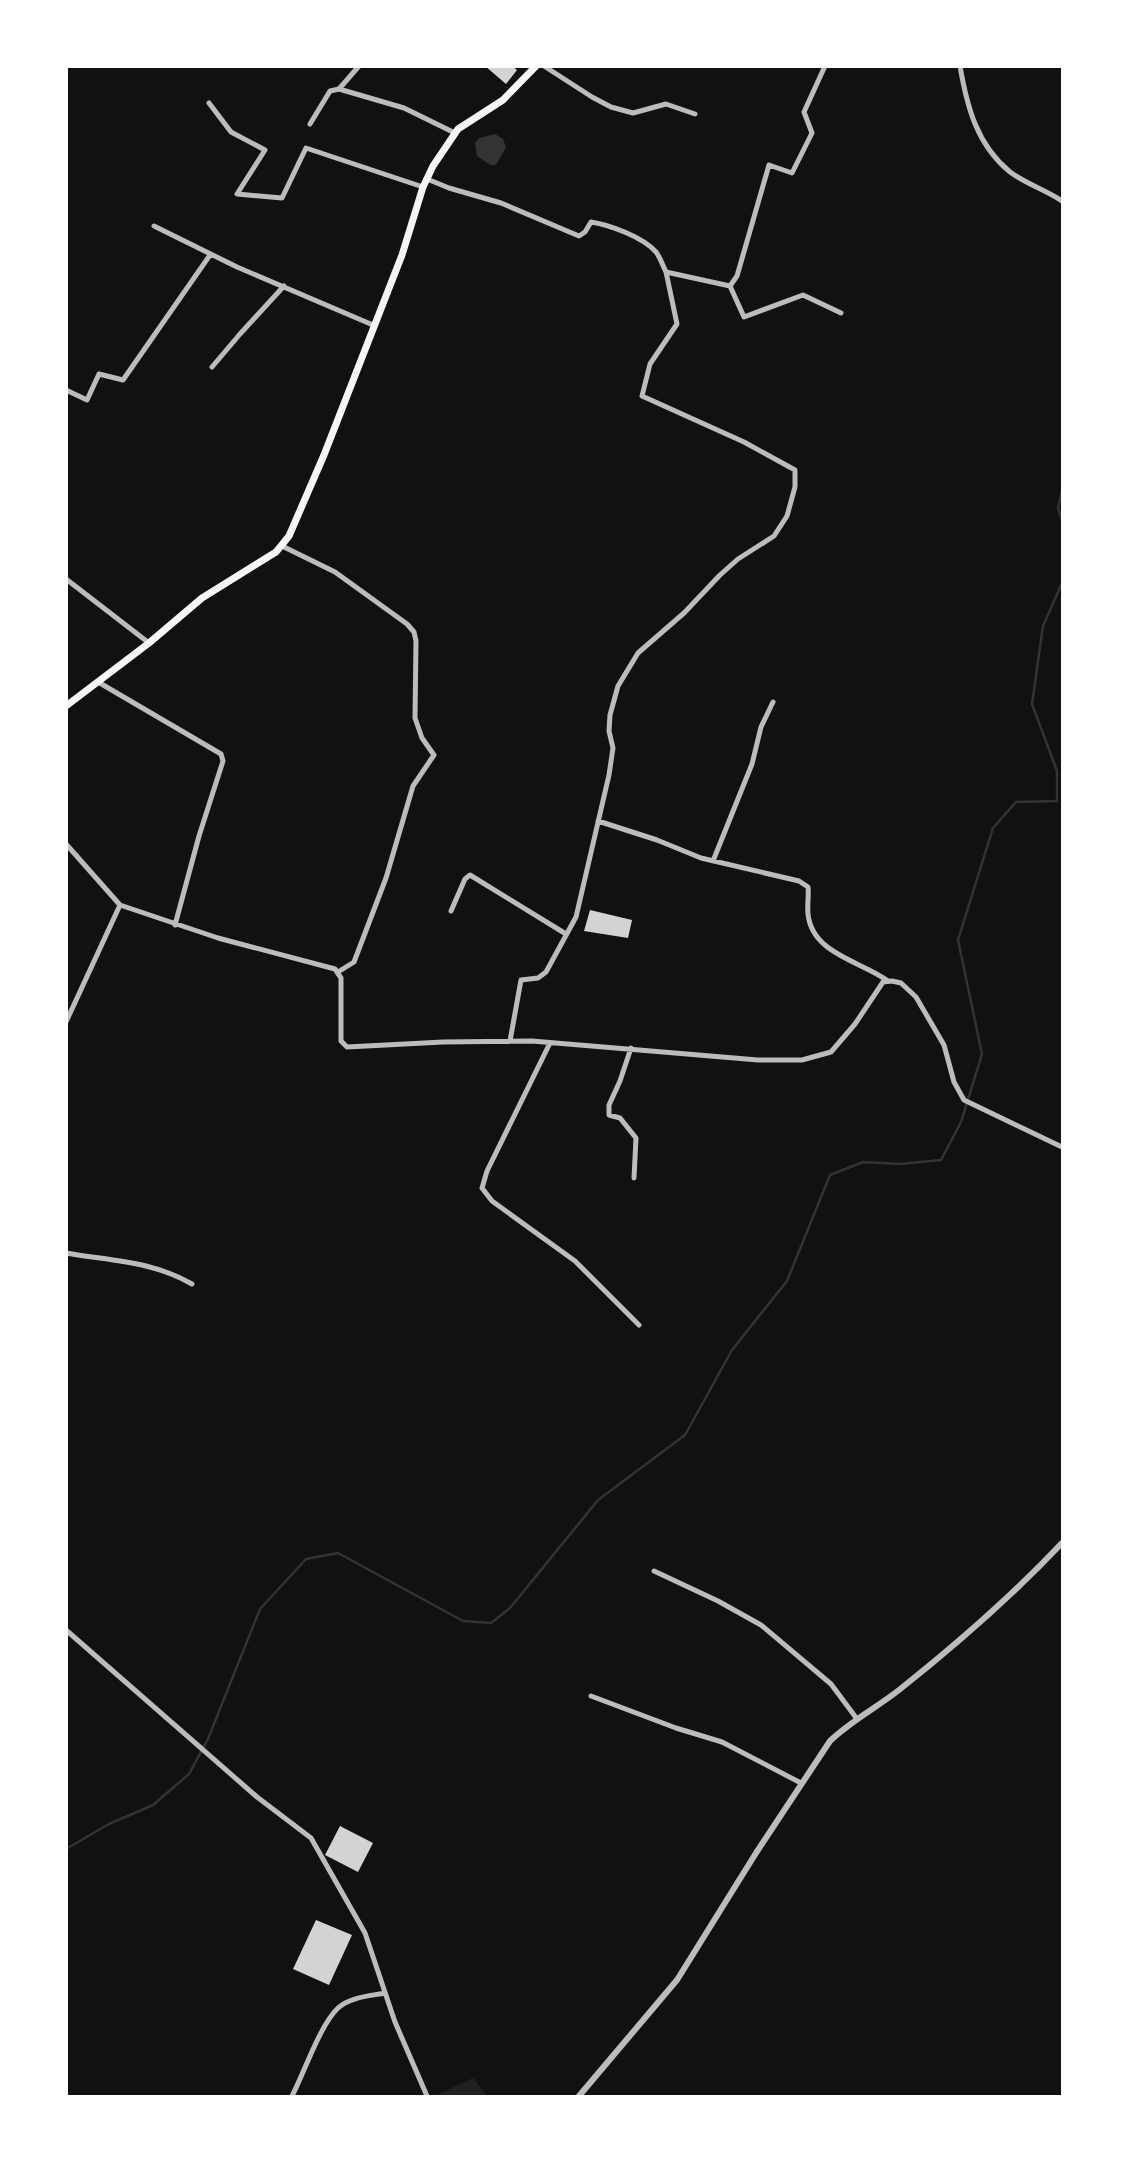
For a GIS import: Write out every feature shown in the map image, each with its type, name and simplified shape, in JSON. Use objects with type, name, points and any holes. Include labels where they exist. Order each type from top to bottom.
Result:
[{"type":"main road","points":[[66,706],[149,643],[202,597],[256,566],[282,546],[307,497],[402,255],[427,179],[456,133],[503,100],[536,66]]},
{"type":"street","points":[[310,124],[330,92],[339,89],[359,66]]},
{"type":"street","points":[[544,66],[611,107],[632,113],[666,104],[695,114]]},
{"type":"street","points":[[730,286],[737,276],[769,165],[792,173],[812,133],[804,112],[825,66]]},
{"type":"street","points":[[960,66],[972,118],[989,151],[1012,173],[1062,201]]},
{"type":"street","points":[[339,89],[404,108],[456,133]]},
{"type":"street","points":[[209,103],[231,131],[265,150],[237,194],[282,198],[306,148],[423,187]]},
{"type":"street","points":[[427,179],[501,203],[579,236],[591,222],[607,225],[631,235],[656,252],[666,272],[677,324],[650,364],[642,396],[723,432],[795,470],[795,487],[787,516],[774,536],[719,575],[684,613],[638,653],[618,686],[610,715],[609,731],[613,748],[576,917],[546,972],[538,978],[521,980],[510,1041]]},
{"type":"street","points":[[154,226],[210,255],[373,326]]},
{"type":"street","points":[[66,390],[87,400],[99,374],[123,380],[210,255]]},
{"type":"street","points":[[666,272],[730,286]]},
{"type":"street","points":[[212,367],[284,286]]},
{"type":"street","points":[[730,286],[744,317],[803,295],[841,313]]},
{"type":"street","points":[[282,546],[335,572],[407,624],[414,632],[415,718],[422,738],[434,755],[413,786],[386,878],[354,962],[338,972]]},
{"type":"street","points":[[66,579],[149,643]]},
{"type":"street","points":[[98,682],[221,754],[223,761],[175,925]]},
{"type":"street","points":[[713,861],[752,764],[761,727],[773,702]]},
{"type":"street","points":[[598,821],[713,861],[799,881],[808,887],[808,914],[820,942],[888,981],[901,984],[916,997],[944,1045],[954,1083],[964,1100],[1062,1147]]},
{"type":"street","points":[[66,844],[120,905],[175,925],[333,968],[341,978],[341,1041],[347,1047],[510,1041],[631,1048],[758,1060],[802,1060],[831,1052],[855,1024],[874,992],[883,982],[888,981]]},
{"type":"street","points":[[451,911],[465,879],[470,875],[566,934]]},
{"type":"street","points":[[66,1022],[120,905]]},
{"type":"street","points":[[550,1043],[487,1171],[482,1188],[492,1201],[575,1261],[639,1325]]},
{"type":"street","points":[[631,1048],[609,1105],[610,1115],[620,1118],[636,1138],[634,1178]]},
{"type":"street","points":[[66,1253],[152,1266],[192,1284]]},
{"type":"street","points":[[579,2096],[677,1980],[830,1741],[856,1719],[889,1698],[1012,1595],[1062,1544]]},
{"type":"street","points":[[654,1571],[761,1625],[831,1684],[856,1719]]},
{"type":"street","points":[[66,1630],[257,1797],[311,1838],[365,1933],[395,2022],[427,2096]]},
{"type":"street","points":[[591,1696],[722,1742],[801,1783]]},
{"type":"street","points":[[292,2096],[327,2023],[339,2007],[358,1998],[385,1993]]},
{"type":"shaded area","points":[[495,134],[503,139],[506,147],[496,165],[490,165],[477,156],[475,143],[479,138]]},
{"type":"shaded area","points":[[473,2078],[487,2096],[435,2096]]},
{"type":"building","points":[[485,66],[512,66],[517,70],[506,84]]},
{"type":"building","points":[[590,910],[632,920],[628,938],[584,931]]},
{"type":"building","points":[[340,1826],[373,1843],[358,1872],[325,1855]]},
{"type":"building","points":[[316,1920],[352,1935],[329,1985],[293,1969]]},
{"type":"waterway","points":[[1062,491],[1058,508],[1062,520]]},
{"type":"waterway","points":[[66,1849],[109,1824],[153,1805],[189,1774],[208,1739],[260,1609],[306,1559],[338,1553],[463,1621],[491,1623],[510,1608],[598,1500],[685,1435],[732,1350],[787,1281],[830,1175],[863,1162],[900,1164],[941,1160],[961,1122],[982,1054],[958,940],[993,828],[1016,802],[1057,801],[1057,771],[1032,704],[1043,626],[1062,583]]}]
